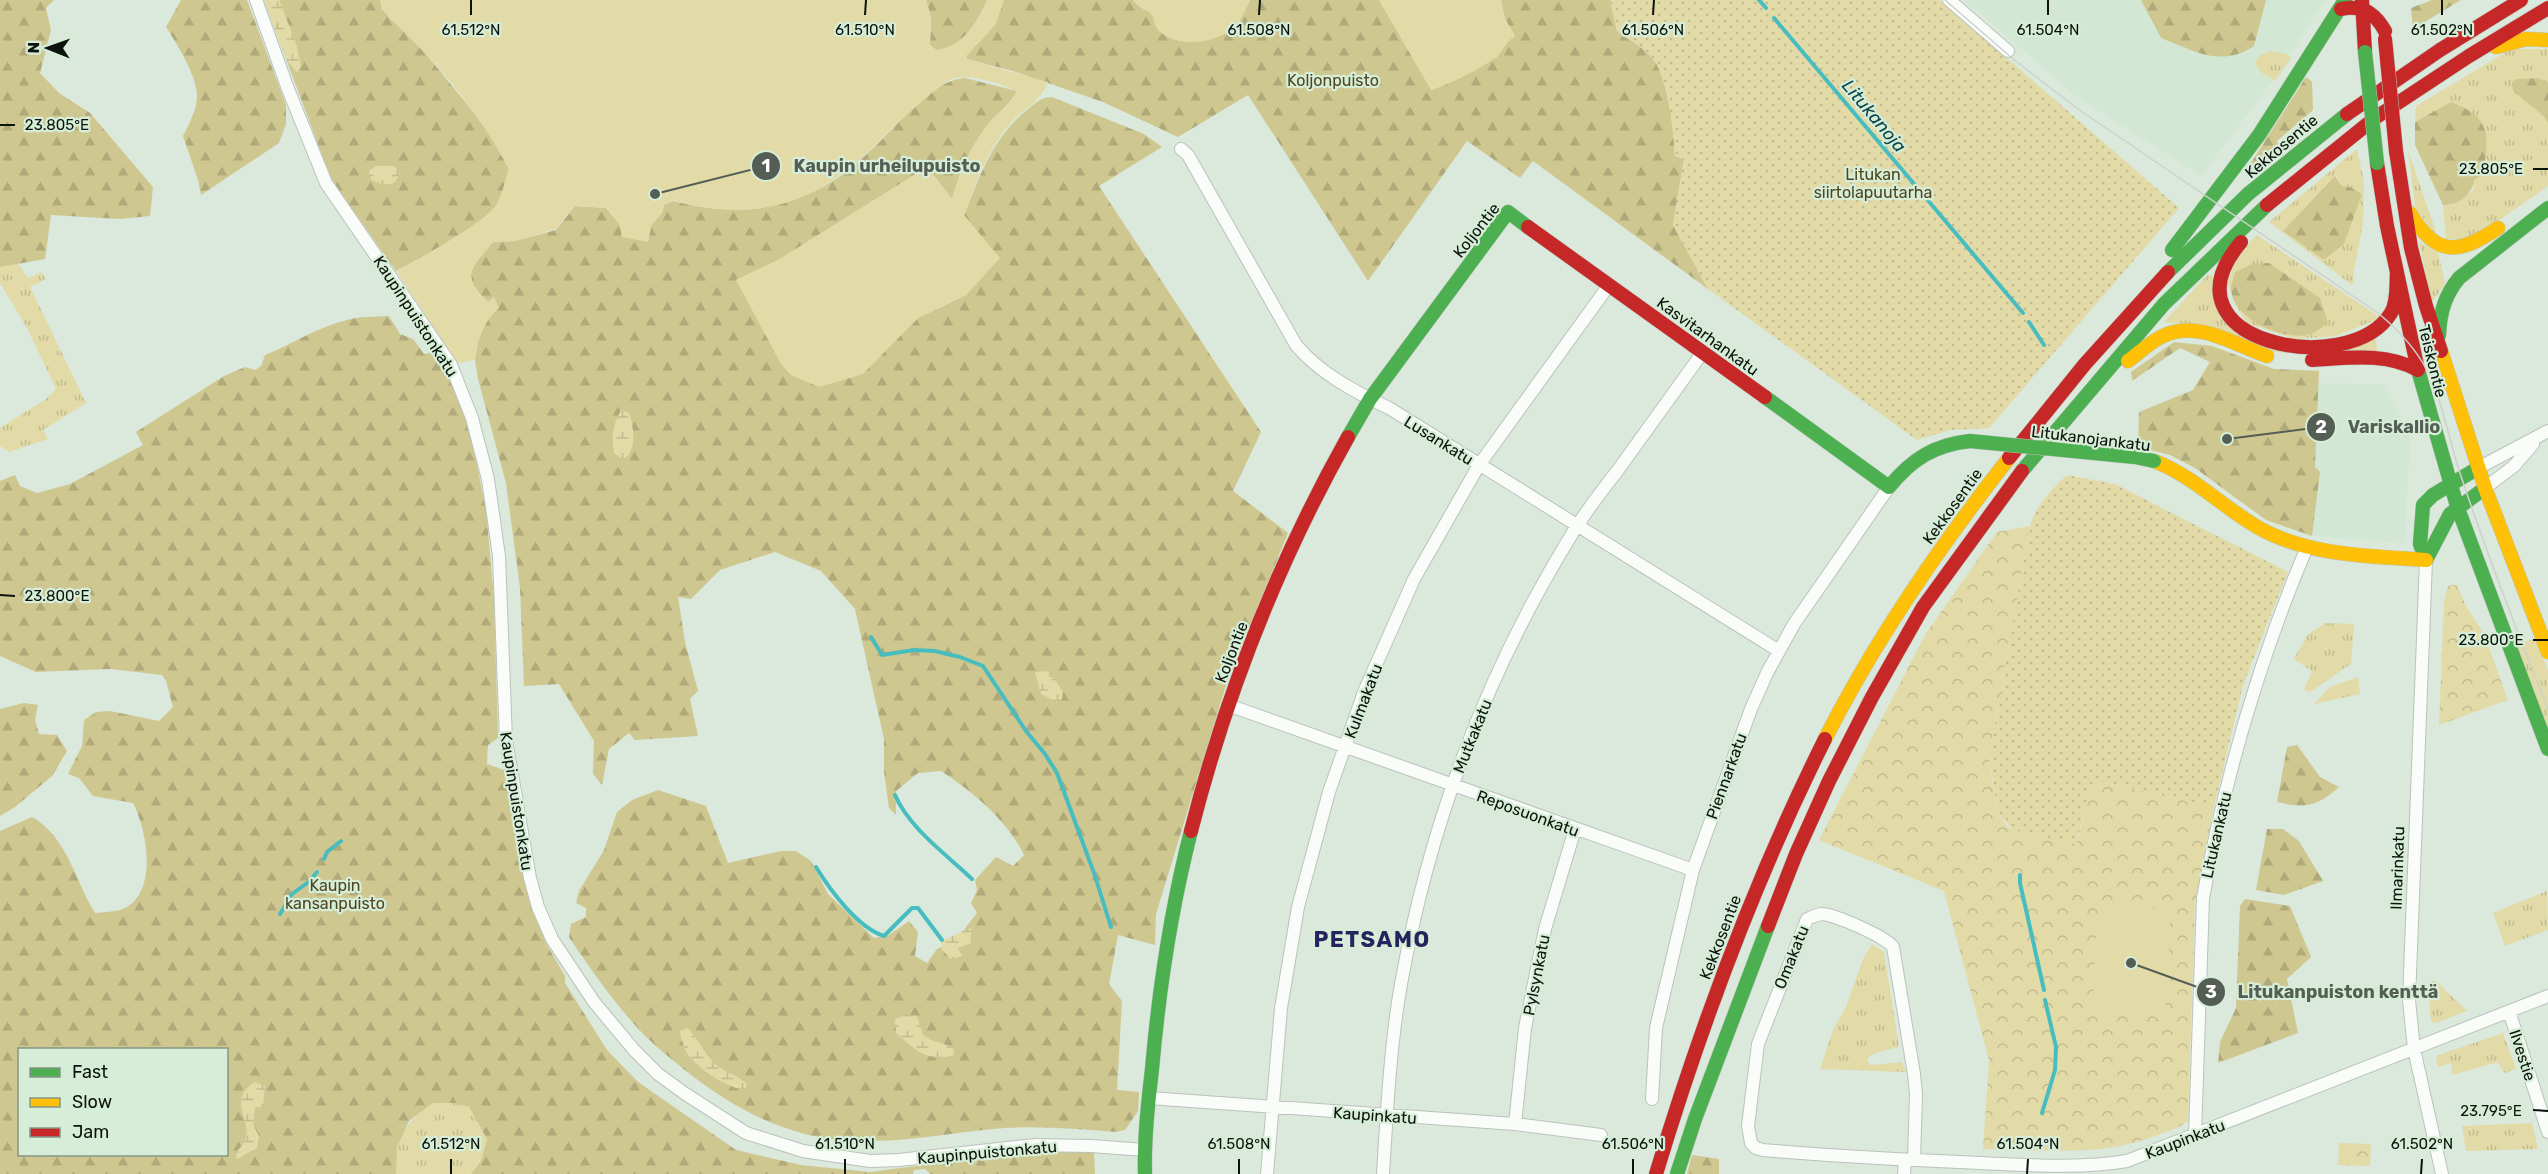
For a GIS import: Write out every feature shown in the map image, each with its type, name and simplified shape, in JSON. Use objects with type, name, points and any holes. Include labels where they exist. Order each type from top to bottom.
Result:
[{"type":"main road","name":"Kekkosentie","points":[[1656,1174],[1687,1077],[1750,905],[1810,772],[1872,652],[1919,579],[1976,500],[2099,348],[2203,236],[2308,143],[2413,67],[2521,0]]},
{"type":"main road","points":[[2362,4],[2375,16],[2385,35]]},
{"type":"main road","points":[[2099,348],[2259,135],[2343,5],[2354,7],[2362,4],[2384,5]]},
{"type":"main road","name":"Teiskontie","points":[[2362,4],[2377,163],[2418,370],[2457,507],[2548,749]]},
{"type":"main road","name":"Teiskontie","points":[[2384,5],[2396,151],[2414,260],[2426,306],[2478,468],[2548,652]]},
{"type":"main road","points":[[2469,56],[2548,8]]},
{"type":"main road","points":[[2469,56],[2526,39],[2548,40]]},
{"type":"main road","name":"Kekkosentie","points":[[1677,1174],[1702,1098],[1796,854],[1829,780],[1872,697],[1923,607],[1952,564],[2018,476],[2164,304],[2259,212],[2375,118],[2469,56]]},
{"type":"main road","points":[[2404,201],[2424,236],[2440,246],[2468,248],[2548,193]]},
{"type":"main road","points":[[2440,351],[2439,319],[2442,302],[2456,281],[2466,270],[2548,208]]},
{"type":"main road","name":"Koljontie","points":[[1145,1174],[1149,1098],[1163,965],[1178,882],[1201,788],[1228,705],[1296,533],[1334,459],[1370,399],[1512,210]]},
{"type":"main road","name":"Kasvitarhankatu","points":[[1512,210],[1609,285],[1889,486]]},
{"type":"main road","points":[[2259,212],[2249,233],[2226,261],[2220,290],[2231,317],[2257,338],[2299,346],[2340,343],[2363,336],[2390,315],[2393,309],[2397,272]]},
{"type":"main road","points":[[2101,377],[2130,360],[2156,339],[2178,331],[2205,334],[2267,356],[2283,359]]},
{"type":"main road","points":[[2298,360],[2357,357],[2390,359],[2401,361],[2418,370]]},
{"type":"main road","name":"Litukanojankatu","points":[[1889,486],[1917,456],[1944,444],[1970,441],[2135,457],[2154,461],[2187,476],[2228,509],[2261,530],[2307,547],[2426,560]]},
{"type":"main road","name":"Ilmarinkatu","points":[[2426,560],[2420,544],[2423,505],[2426,500],[2478,468]]},
{"type":"main road","points":[[2457,507],[2485,488]]},
{"type":"main road","name":"Ilmarinkatu","points":[[2426,560],[2443,524],[2457,507]]},
{"type":"street","name":"Kaupinpuistonkatu","points":[[256,0],[319,169],[335,196],[452,365],[461,385],[486,470],[501,575],[506,740],[534,893],[552,939],[583,988],[617,1033],[658,1074],[718,1116],[746,1133],[803,1151],[870,1161],[899,1160],[1035,1145],[1145,1150]]},
{"type":"street","points":[[1949,0],[2008,51]]},
{"type":"street","name":"Lusankatu","points":[[1181,149],[1188,155],[1296,345],[1313,363],[1779,651]]},
{"type":"street","name":"Kulmakatu","points":[[1267,1174],[1281,1008],[1298,907],[1329,792],[1364,692],[1414,579],[1479,465],[1609,285]]},
{"type":"street","name":"Mutkakatu","points":[[1383,1174],[1396,1023],[1403,974],[1426,872],[1469,737],[1507,652],[1576,526],[1703,352]]},
{"type":"street","points":[[2478,468],[2543,435]]},
{"type":"street","points":[[2485,488],[2514,466],[2543,435]]},
{"type":"street","name":"Piennarkatu","points":[[1652,1099],[1656,1029],[1693,870],[1751,709],[1779,651],[1821,583],[1889,486]]},
{"type":"street","name":"Litukankatu","points":[[2195,1135],[2203,898],[2212,849],[2248,704],[2307,547]]},
{"type":"street","name":"Ilmarinkatu","points":[[2426,560],[2408,984],[2414,1049],[2442,1174]]},
{"type":"street","name":"Reposuonkatu","points":[[1228,705],[1693,870]]},
{"type":"street","name":"Pylsynkatu","points":[[1515,1124],[1525,1028],[1545,928],[1575,829]]},
{"type":"street","name":"Omakatu","points":[[1763,1150],[1751,1143],[1748,1126],[1758,1044],[1807,919],[1822,914],[1886,938],[1893,947],[1916,1095],[1910,1160],[1904,1174]]},
{"type":"street","name":"Kaupinkatu","points":[[1763,1150],[1910,1160],[2100,1165],[2127,1161],[2548,996]]},
{"type":"street","name":"Ilvestie","points":[[2509,1011],[2548,1132]]},
{"type":"street","name":"Kaupinkatu","points":[[1149,1098],[1515,1124],[1601,1135]]},
{"type":"shaded area","points":[[1965,0],[2325,0],[2274,79],[2201,176],[2074,95]]},
{"type":"shaded area","points":[[2317,383],[2383,384],[2405,425],[2410,440],[2403,543],[2312,536],[2320,472],[2315,467]]},
{"type":"green space","points":[[0,0],[54,0],[46,8],[51,30],[40,73],[59,93],[90,113],[153,187],[150,216],[120,219],[51,215],[45,259],[0,267]]},
{"type":"green space","points":[[181,0],[247,0],[286,105],[286,124],[279,143],[201,195],[183,136],[196,106],[196,88],[186,60],[166,27]]},
{"type":"green space","points":[[264,0],[380,0],[382,9],[421,48],[471,109],[490,135],[509,169],[499,200],[490,212],[450,240],[396,271],[331,179]]},
{"type":"green space","points":[[264,0],[279,0],[296,43],[301,66],[297,73],[286,59]]},
{"type":"green space","points":[[380,0],[926,0],[931,18],[930,45],[936,50],[961,39],[974,25],[987,0],[1004,0],[995,25],[966,56],[967,59],[1048,82],[1036,101],[1016,117],[995,144],[964,215],[1000,258],[966,295],[918,318],[863,374],[819,387],[791,375],[781,364],[736,280],[780,259],[927,167],[952,199],[976,141],[1017,91],[975,78],[950,80],[920,103],[842,174],[818,189],[793,200],[767,207],[739,210],[707,208],[673,201],[664,205],[662,213],[652,224],[648,242],[622,237],[620,225],[606,208],[575,206],[556,229],[515,241],[493,242],[475,265],[471,278],[479,293],[488,302],[494,297],[499,308],[482,331],[475,360],[457,363],[396,271],[450,240],[490,212],[499,200],[509,168],[465,100],[388,16]]},
{"type":"green space","points":[[926,0],[987,0],[974,25],[961,39],[936,50],[930,45],[931,18]]},
{"type":"green space","name":"Koljonpuisto","points":[[1004,0],[1133,0],[1152,13],[1165,17],[1236,27],[1250,0],[1379,0],[1432,90],[1497,57],[1507,41],[1515,36],[1505,19],[1501,0],[1610,0],[1617,31],[1642,48],[1654,60],[1663,80],[1672,120],[1675,156],[1684,159],[1673,225],[1708,289],[1533,161],[1520,178],[1467,141],[1368,281],[1248,95],[1178,137],[1103,102],[1013,71],[967,59],[966,56],[995,25]]},
{"type":"green space","points":[[1133,0],[1250,0],[1234,28],[1207,40],[1187,42],[1167,37],[1159,31],[1151,14]]},
{"type":"green space","points":[[1379,0],[1501,0],[1505,19],[1515,36],[1499,55],[1490,61],[1474,71],[1431,90]]},
{"type":"green space","name":"Litukan siirtolapuutarha","points":[[1610,0],[1940,0],[2179,208],[1989,428],[1950,430],[1917,440],[1708,289],[1673,225],[1684,159],[1675,156],[1672,120],[1663,80],[1654,60],[1642,48],[1617,31]]},
{"type":"green space","points":[[2141,0],[2266,0],[2254,46],[2242,53],[2219,57],[2196,52],[2161,38]]},
{"type":"green space","points":[[2432,0],[2461,0],[2413,29],[2411,8]]},
{"type":"green space","points":[[2511,49],[2548,49],[2548,186],[2471,240],[2446,239],[2443,205],[2451,205],[2473,190],[2475,179],[2451,102],[2415,122],[2416,106]]},
{"type":"green space","points":[[2271,51],[2286,54],[2291,58],[2275,81],[2260,71],[2255,61],[2261,55]]},
{"type":"green space","points":[[2306,77],[2312,82],[2313,110],[2277,141],[2279,149],[2251,173],[2247,169]]},
{"type":"green space","points":[[965,78],[1017,91],[976,142],[962,169],[952,199],[927,167],[780,259],[736,280],[863,373],[918,318],[966,295],[980,278],[978,233],[964,216],[982,172],[997,144],[1005,132],[1028,109],[1042,99],[1052,97],[1144,134],[1162,147],[1099,186],[1261,432],[1233,491],[1288,533],[1227,682],[1156,914],[1155,945],[1118,935],[1109,984],[1122,1001],[1117,1090],[1139,1092],[1138,1111],[1125,1130],[1116,1132],[1024,1127],[895,1140],[836,1140],[788,1129],[765,1120],[701,1083],[663,1052],[634,1024],[600,982],[569,937],[571,924],[586,917],[586,908],[576,903],[579,891],[604,850],[617,812],[632,800],[658,790],[706,806],[728,863],[781,851],[796,851],[811,861],[828,894],[874,938],[889,935],[909,921],[918,932],[915,956],[927,963],[937,949],[956,940],[977,913],[971,903],[977,890],[975,880],[996,857],[1013,866],[1024,855],[999,818],[965,788],[941,771],[918,773],[896,791],[896,815],[889,808],[884,772],[884,739],[855,609],[821,571],[775,552],[720,570],[691,599],[678,597],[685,642],[698,691],[690,699],[698,736],[635,740],[629,733],[609,749],[602,785],[593,774],[594,741],[559,684],[524,686],[520,588],[506,483],[475,360],[478,340],[489,316],[494,297],[488,302],[479,293],[471,278],[475,265],[493,242],[515,241],[556,230],[575,206],[606,208],[620,225],[652,224],[662,213],[664,205],[673,201],[728,210],[778,205],[802,197],[825,186],[847,171],[875,147],[909,112],[938,88],[950,81]]},
{"type":"green space","points":[[2537,78],[2548,82],[2548,123],[2543,115],[2513,91],[2512,82],[2517,79]]},
{"type":"green space","points":[[2451,102],[2474,114],[2481,122],[2487,139],[2482,175],[2475,179],[2471,190],[2464,198],[2449,205],[2443,205],[2415,145],[2415,122]]},
{"type":"green space","points":[[2357,149],[2364,182],[2363,224],[2352,285],[2269,222]],"holes":[[[2336,176],[2342,186],[2350,187],[2362,195],[2283,231]]]},
{"type":"green space","points":[[2408,150],[2435,229],[2436,236],[2415,207]]},
{"type":"green space","points":[[375,166],[394,166],[399,172],[396,181],[385,184],[371,180],[369,171]]},
{"type":"green space","points":[[2335,176],[2342,186],[2350,187],[2362,194],[2344,244],[2324,260],[2283,231]]},
{"type":"green space","points":[[2257,235],[2381,318],[2336,336],[2295,339],[2247,323],[2234,303],[2228,282],[2238,255]]},
{"type":"green space","points":[[2419,242],[2438,252],[2445,284],[2432,302]]},
{"type":"green space","points":[[17,262],[28,278],[41,272],[46,279],[30,287],[86,403],[43,430],[48,439],[9,452],[0,446],[0,428],[46,399],[56,389],[27,328],[0,283],[0,267]]},
{"type":"green space","points":[[2269,263],[2320,298],[2328,323],[2308,335],[2284,334],[2259,324],[2239,308],[2233,297],[2231,286],[2235,272],[2252,264]]},
{"type":"green space","points":[[2208,274],[2214,277],[2217,304],[2230,325],[2249,339],[2273,347],[2299,350],[2353,343],[2375,334],[2377,351],[2311,354],[2271,352],[2212,330],[2164,322]]},
{"type":"green space","name":"Kaupin kansanpuisto","points":[[389,316],[400,334],[413,339],[424,354],[434,352],[456,389],[473,445],[486,510],[494,597],[498,738],[488,745],[487,764],[504,770],[528,897],[547,945],[565,976],[565,983],[607,1050],[638,1082],[736,1150],[801,1165],[870,1172],[1031,1151],[1094,1153],[1095,1174],[930,1174],[925,1169],[914,1170],[913,1174],[471,1174],[481,1161],[487,1139],[469,1107],[456,1103],[433,1103],[409,1121],[397,1147],[396,1174],[0,1174],[0,831],[32,817],[54,836],[62,848],[95,913],[123,909],[134,901],[142,889],[146,876],[145,844],[138,815],[133,803],[93,796],[79,778],[68,774],[82,746],[84,720],[96,712],[110,711],[159,721],[173,707],[166,681],[162,675],[110,669],[36,672],[0,656],[0,481],[15,475],[20,486],[37,493],[70,484],[143,445],[136,432],[224,376],[245,367],[255,370],[261,366],[265,355],[336,323],[362,317]]},
{"type":"green space","points":[[2174,342],[2212,346],[2274,369],[2319,371],[2315,467],[2320,472],[2312,536],[2266,520],[2195,468],[2170,455],[2138,447],[2139,412],[2193,390],[2210,362],[2180,348],[2132,381],[2131,372]]},
{"type":"green space","points":[[621,410],[629,413],[634,438],[631,451],[623,460],[614,453],[613,441],[614,426]]},
{"type":"green space","points":[[2067,475],[2115,484],[2288,572],[2243,685],[2214,807],[2093,780],[2076,844],[2014,830],[1998,814],[1989,757],[2030,526],[2045,498]]},
{"type":"green space","points":[[2030,526],[1989,757],[1998,814],[2008,827],[2014,830],[2077,843],[2093,780],[2214,807],[2195,903],[2188,1121],[2141,1141],[2074,1151],[1983,1149],[1989,1060],[1944,891],[1819,840],[1925,635],[1997,532]]},
{"type":"green space","points":[[2457,585],[2466,606],[2484,634],[2508,700],[2439,725],[2444,602],[2448,586]]},
{"type":"green space","points":[[2326,623],[2354,624],[2351,664],[2310,692],[2304,690],[2312,671],[2294,659],[2308,634]]},
{"type":"green space","points":[[2536,638],[2548,671],[2548,731],[2516,645]]},
{"type":"green space","points":[[1049,671],[1049,677],[1054,678],[1063,692],[1062,699],[1057,702],[1041,694],[1035,672]]},
{"type":"green space","points":[[2358,677],[2360,694],[2314,704],[2330,687]]},
{"type":"green space","points":[[24,703],[38,705],[35,720],[39,734],[57,735],[67,751],[52,776],[15,807],[0,816],[0,709]]},
{"type":"green space","points":[[2297,745],[2320,777],[2339,787],[2318,802],[2296,805],[2277,802],[2287,747]]},
{"type":"green space","points":[[2267,829],[2283,829],[2299,841],[2323,881],[2284,895],[2256,890]]},
{"type":"green space","points":[[2547,891],[2548,930],[2505,946],[2493,913]]},
{"type":"green space","points":[[2245,899],[2290,906],[2311,957],[2287,979],[2298,1033],[2218,1063],[2220,1042],[2236,1008],[2240,906]]},
{"type":"green space","points":[[2098,906],[2171,910],[2165,1017],[2092,1012]]},
{"type":"green space","points":[[971,928],[971,943],[958,948],[962,956],[951,959],[942,950],[941,940]]},
{"type":"green space","points":[[1872,944],[1884,952],[1899,1047],[1878,1052],[1867,1058],[1870,1065],[1902,1062],[1906,1072],[1820,1069],[1833,1030],[1846,1007],[1863,959]]},
{"type":"green space","points":[[2429,981],[2436,981],[2467,1011],[2436,1023],[2432,1022]]},
{"type":"green space","points":[[908,1014],[917,1016],[923,1035],[953,1047],[954,1055],[928,1056],[915,1049],[896,1033],[895,1019]]},
{"type":"green space","points":[[688,1028],[716,1065],[747,1084],[745,1090],[719,1080],[693,1060],[681,1040],[680,1031]]},
{"type":"green space","points":[[2503,1033],[2516,1069],[2504,1073],[2498,1062],[2452,1075],[2451,1063],[2438,1067],[2436,1056]]},
{"type":"green space","points":[[254,1082],[265,1086],[263,1107],[255,1107],[253,1124],[259,1136],[257,1148],[237,1159],[236,1152],[244,1143],[247,1133],[241,1104],[242,1097],[246,1089]]},
{"type":"green space","points":[[432,1103],[456,1103],[469,1107],[487,1139],[481,1161],[471,1174],[396,1174],[397,1150],[403,1133],[408,1125]]},
{"type":"green space","points":[[2532,1123],[2538,1149],[2466,1151],[2462,1126]]},
{"type":"green space","points":[[2339,1143],[2371,1144],[2370,1166],[2338,1165]]},
{"type":"green space","points":[[1692,1155],[1719,1159],[1719,1174],[1687,1174]]},
{"type":"waterway","name":"Litukanoja","points":[[1759,0],[1766,8]]},
{"type":"waterway","name":"Litukanoja","points":[[1774,18],[2023,313]]},
{"type":"waterway","points":[[2029,322],[2044,345]]},
{"type":"waterway","points":[[871,637],[882,655],[914,650],[935,651],[983,666],[1057,773],[1094,873],[1111,927]]},
{"type":"waterway","points":[[895,795],[919,830],[972,879]]},
{"type":"waterway","points":[[324,859],[327,852],[341,841]]},
{"type":"waterway","points":[[816,867],[846,907],[874,932],[884,936],[912,908],[918,908],[942,940]]},
{"type":"waterway","points":[[280,914],[292,894],[310,881],[317,872]]},
{"type":"waterway","points":[[2020,875],[2044,990]]},
{"type":"waterway","points":[[2042,1113],[2055,1070],[2056,1047],[2045,1000]]},
{"type":"tram line","points":[[1945,0],[2013,59],[2078,109],[2378,313],[2410,345],[2430,376],[2470,502],[2548,709]]},
{"type":"traffic: fast","points":[[2172,250],[2259,135],[2345,0]]},
{"type":"traffic: fast","points":[[2365,52],[2377,163]]},
{"type":"traffic: fast","points":[[2168,272],[2248,194],[2347,114]]},
{"type":"traffic: fast","points":[[2022,471],[2164,304],[2267,205]]},
{"type":"traffic: fast","points":[[2439,335],[2444,304],[2459,278],[2548,208]]},
{"type":"traffic: fast","points":[[1348,437],[1370,399],[1508,212],[1528,227]]},
{"type":"traffic: fast","points":[[2418,370],[2457,506],[2548,749]]},
{"type":"traffic: fast","points":[[1765,397],[1889,487],[1906,469],[1925,455],[1945,446],[1970,441]]},
{"type":"traffic: fast","points":[[1970,441],[2135,457],[2154,461]]},
{"type":"traffic: fast","points":[[2426,560],[2420,544],[2423,505],[2433,495],[2478,468]]},
{"type":"traffic: fast","points":[[2426,560],[2450,514],[2485,488]]},
{"type":"traffic: fast","points":[[1145,1174],[1148,1108],[1162,979],[1177,890],[1191,831]]},
{"type":"traffic: fast","points":[[1677,1174],[1695,1119],[1768,926]]},
{"type":"traffic: slow","points":[[2496,47],[2526,39],[2548,40]]},
{"type":"traffic: slow","points":[[2410,213],[2429,238],[2449,247],[2471,243],[2498,228]]},
{"type":"traffic: slow","points":[[2128,361],[2163,336],[2189,330],[2216,336],[2267,356]]},
{"type":"traffic: slow","points":[[2441,351],[2485,488],[2548,652]]},
{"type":"traffic: slow","points":[[1825,739],[1887,629],[1933,559],[2009,458]]},
{"type":"traffic: slow","points":[[2154,461],[2182,475],[2246,520],[2278,537],[2340,553],[2426,560]]},
{"type":"traffic: jam","points":[[2362,0],[2365,52]]},
{"type":"traffic: jam","points":[[2347,114],[2440,50],[2521,0]]},
{"type":"traffic: jam","points":[[2341,9],[2355,8],[2367,11],[2377,19],[2385,31]]},
{"type":"traffic: jam","points":[[2267,205],[2375,118],[2469,56],[2548,8]]},
{"type":"traffic: jam","points":[[2385,39],[2396,151]]},
{"type":"traffic: jam","points":[[2396,151],[2411,248],[2426,306],[2441,351]]},
{"type":"traffic: jam","points":[[2377,163],[2387,226],[2418,370]]},
{"type":"traffic: jam","points":[[1528,227],[1765,397]]},
{"type":"traffic: jam","points":[[2241,242],[2221,277],[2223,305],[2240,326],[2268,341],[2303,347],[2338,345],[2369,334],[2393,309],[2396,299],[2397,272]]},
{"type":"traffic: jam","points":[[2009,458],[2085,364],[2168,272]]},
{"type":"traffic: jam","points":[[2312,360],[2379,358],[2405,364],[2418,370]]},
{"type":"traffic: jam","points":[[1191,831],[1221,729],[1257,629],[1299,531],[1348,437]]},
{"type":"traffic: jam","points":[[1768,926],[1796,854],[1829,781],[1872,697],[1923,607],[2022,471]]},
{"type":"traffic: jam","points":[[1656,1174],[1673,1118],[1731,953],[1775,845],[1825,739]]},
{"type":"place","name":"Kaupin urheilupuisto","points":[[655,194]]},
{"type":"place","name":"Variskallio","points":[[2227,439]]},
{"type":"place","name":"Litukanpuiston kenttä","points":[[2131,963]]},
{"type":"district","name":"PETSAMO","points":[[1372,939]]}]
